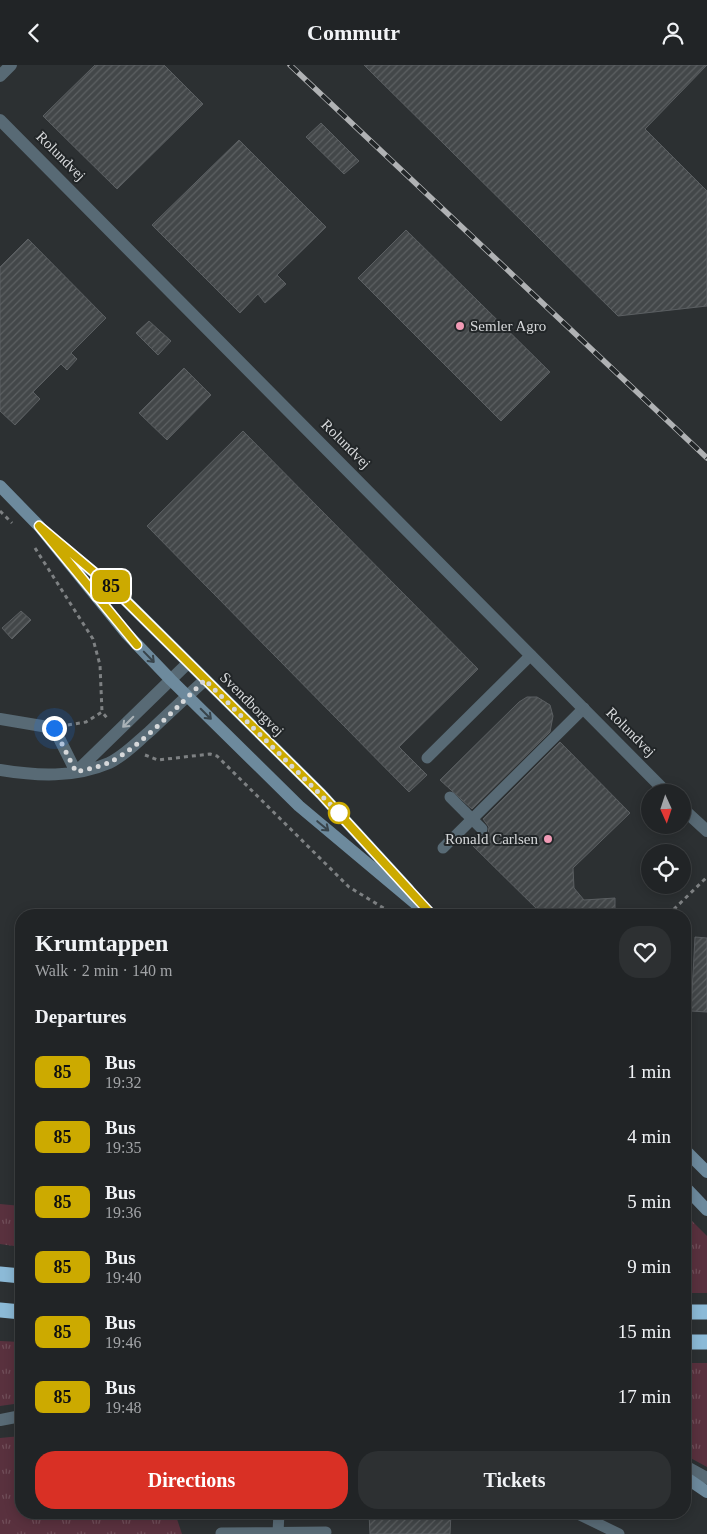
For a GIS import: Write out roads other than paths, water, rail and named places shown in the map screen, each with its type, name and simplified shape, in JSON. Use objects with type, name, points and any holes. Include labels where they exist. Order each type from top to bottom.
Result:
[{"type":"highway","points":[[0,1274],[15,1275]]},
{"type":"highway","points":[[0,1311],[15,1312]]},
{"type":"highway","points":[[691,1312],[707,1312]]},
{"type":"highway","points":[[691,1342],[707,1342]]},
{"type":"main road","name":"Svendborgvej","points":[[0,486],[39,526],[126,633],[171,679],[299,806],[423,909]]},
{"type":"main road","name":"Svendborgvej","points":[[39,526],[114,589],[321,794],[425,909]]},
{"type":"main road","points":[[691,1156],[707,1172]]},
{"type":"main road","points":[[691,1193],[707,1210]]},
{"type":"main road","points":[[691,1481],[707,1492]]},
{"type":"street","points":[[0,76],[11,65]]},
{"type":"street","name":"Rolundvej","points":[[0,120],[659,784]]},
{"type":"street","points":[[76,772],[188,663]]},
{"type":"street","points":[[0,770],[34,775],[76,772],[111,762],[133,746],[205,680]]},
{"type":"street","points":[[0,719],[54,728],[76,772]]},
{"type":"street","points":[[691,816],[707,831]]},
{"type":"street","points":[[0,1420],[15,1417]]},
{"type":"street","points":[[691,1469],[707,1478]]},
{"type":"lane","points":[[427,758],[531,655]]},
{"type":"lane","points":[[443,848],[584,708]]},
{"type":"lane","points":[[450,797],[482,829]]},
{"type":"lane","points":[[278,1532],[279,1519]]},
{"type":"lane","points":[[588,1519],[619,1534]]},
{"type":"lane","points":[[221,1533],[326,1532]]},
{"type":"railway","points":[[290,65],[707,458]]},
{"type":"place","name":"Semler Agro","points":[[460,326]]},
{"type":"place","name":"Ronald Carlsen","points":[[548,839]]}]
